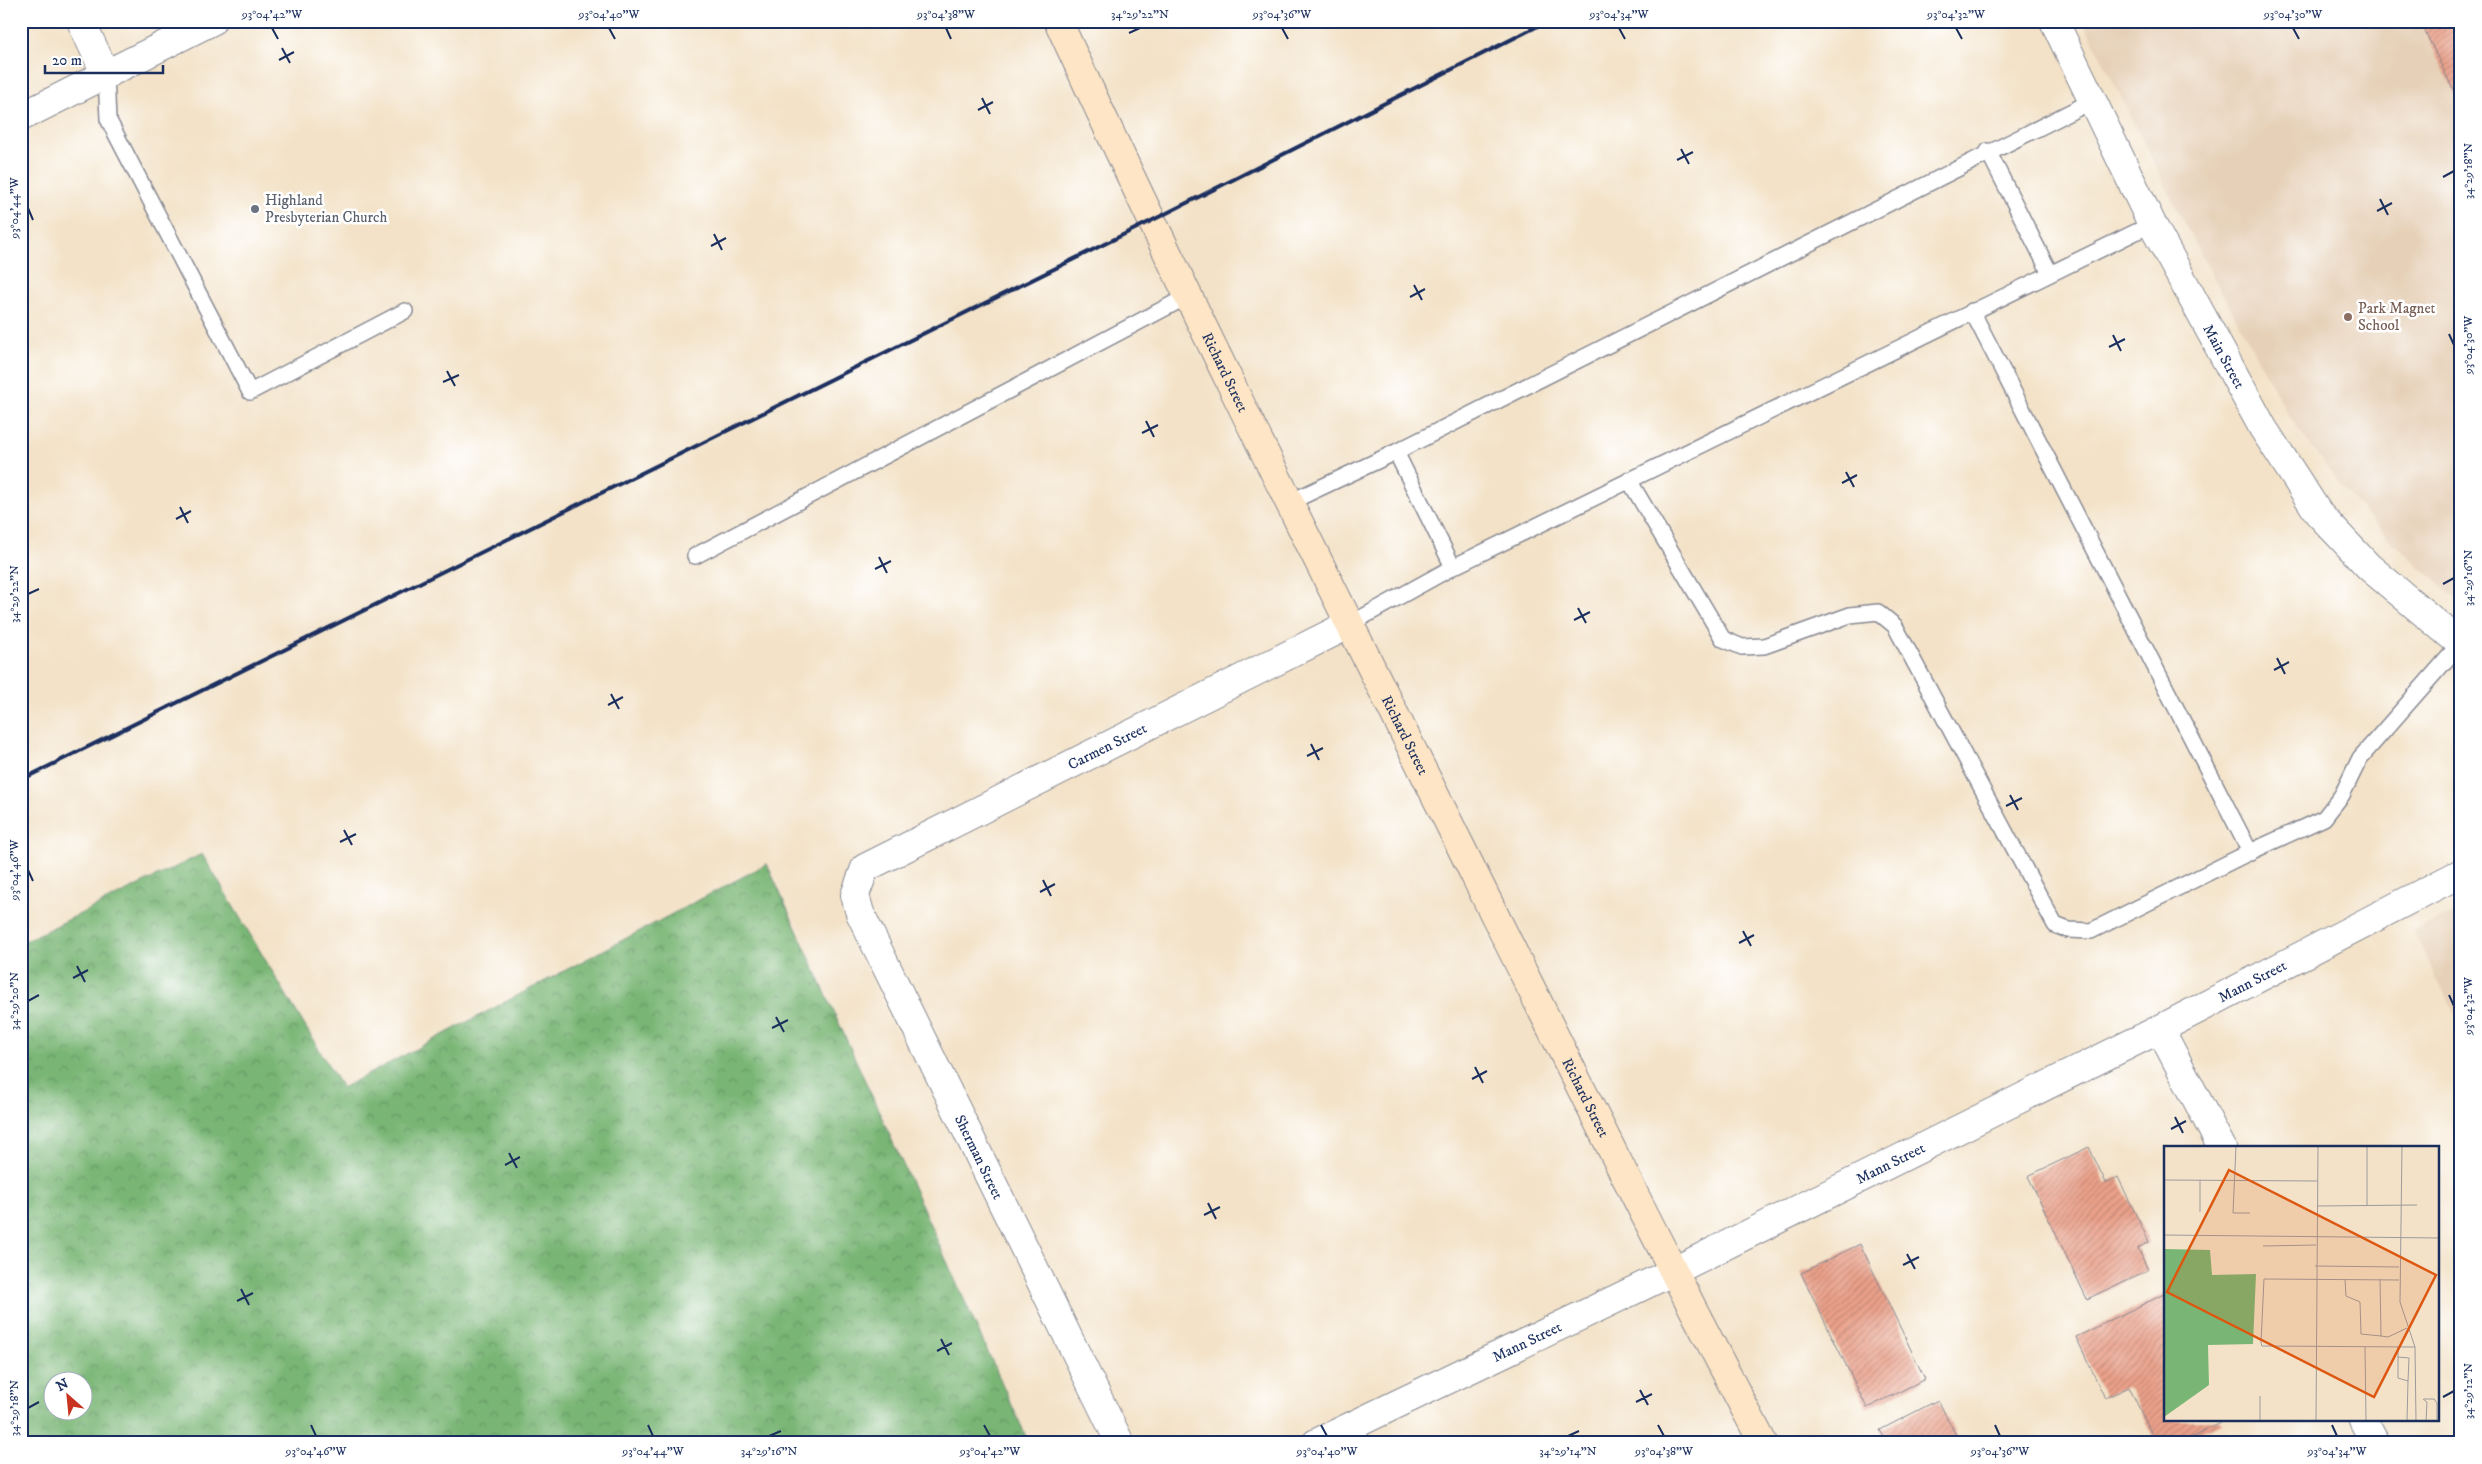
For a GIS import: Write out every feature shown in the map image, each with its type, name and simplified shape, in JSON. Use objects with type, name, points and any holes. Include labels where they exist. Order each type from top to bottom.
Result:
[{"type":"street","points":[[81,21],[106,75]]},
{"type":"street","points":[[21,117],[212,21]]},
{"type":"street","name":"Richard Street","points":[[1058,21],[1188,296],[1350,624],[1672,1272],[1763,1443]]},
{"type":"street","name":"Main Street","points":[[2054,21],[2152,224],[2263,428],[2319,514],[2370,567],[2461,643]]},
{"type":"street","name":"Carmen Street","points":[[865,868],[1350,624]]},
{"type":"street","name":"Sherman Street","points":[[865,868],[855,895],[860,914],[1120,1443]]},
{"type":"street","name":"Mann Street","points":[[1316,1443],[1672,1272],[2160,1029],[2461,873]]},
{"type":"street","points":[[2160,1029],[2221,1146]]},
{"type":"street","points":[[2364,1422],[2375,1443]]},
{"type":"lane","points":[[106,75],[108,119],[250,392],[405,312]]},
{"type":"lane","points":[[1290,502],[1396,452],[1988,151],[2092,101]]},
{"type":"lane","points":[[1988,151],[2050,273]]},
{"type":"lane","points":[[1350,624],[1453,567],[2152,224]]},
{"type":"lane","points":[[695,556],[1188,296]]},
{"type":"lane","points":[[1972,311],[2250,852]]},
{"type":"lane","points":[[1396,452],[1453,567]]},
{"type":"lane","points":[[1629,480],[1723,639],[1742,647],[1764,646],[1850,615],[1878,612],[1895,626],[2055,925],[2068,930],[2091,931],[2250,852],[2324,818],[2342,795],[2360,758],[2461,643]]},
{"type":"shaded area","name":"Park Magnet School","points":[[2083,21],[2461,21],[2461,603],[2393,543],[2341,486],[2290,418],[2180,215]]},
{"type":"shaded area","points":[[2461,910],[2461,1026],[2413,931]]},
{"type":"green space","points":[[202,854],[342,1088],[767,864],[1029,1443],[21,1443],[21,943]]},
{"type":"building","points":[[2420,21],[2461,21],[2461,106]]},
{"type":"building","points":[[2461,173],[2461,209],[2453,194]]},
{"type":"building","points":[[2089,1147],[2106,1183],[2118,1177],[2149,1242],[2138,1248],[2148,1270],[2087,1299],[2028,1176]]},
{"type":"building","points":[[1860,1244],[1925,1379],[1867,1408],[1801,1273]]},
{"type":"building","points":[[2164,1294],[2164,1422],[2221,1423],[2180,1443],[2156,1443],[2129,1387],[2105,1398],[2076,1337]]},
{"type":"building","points":[[1938,1400],[1960,1443],[1887,1443],[1880,1430]]},
{"type":"railway","points":[[21,780],[1151,221],[1548,21]]},
{"type":"place","name":"Highland Presbyterian Church","points":[[255,209]]},
{"type":"place","name":"Park Magnet School","points":[[2348,317]]}]
